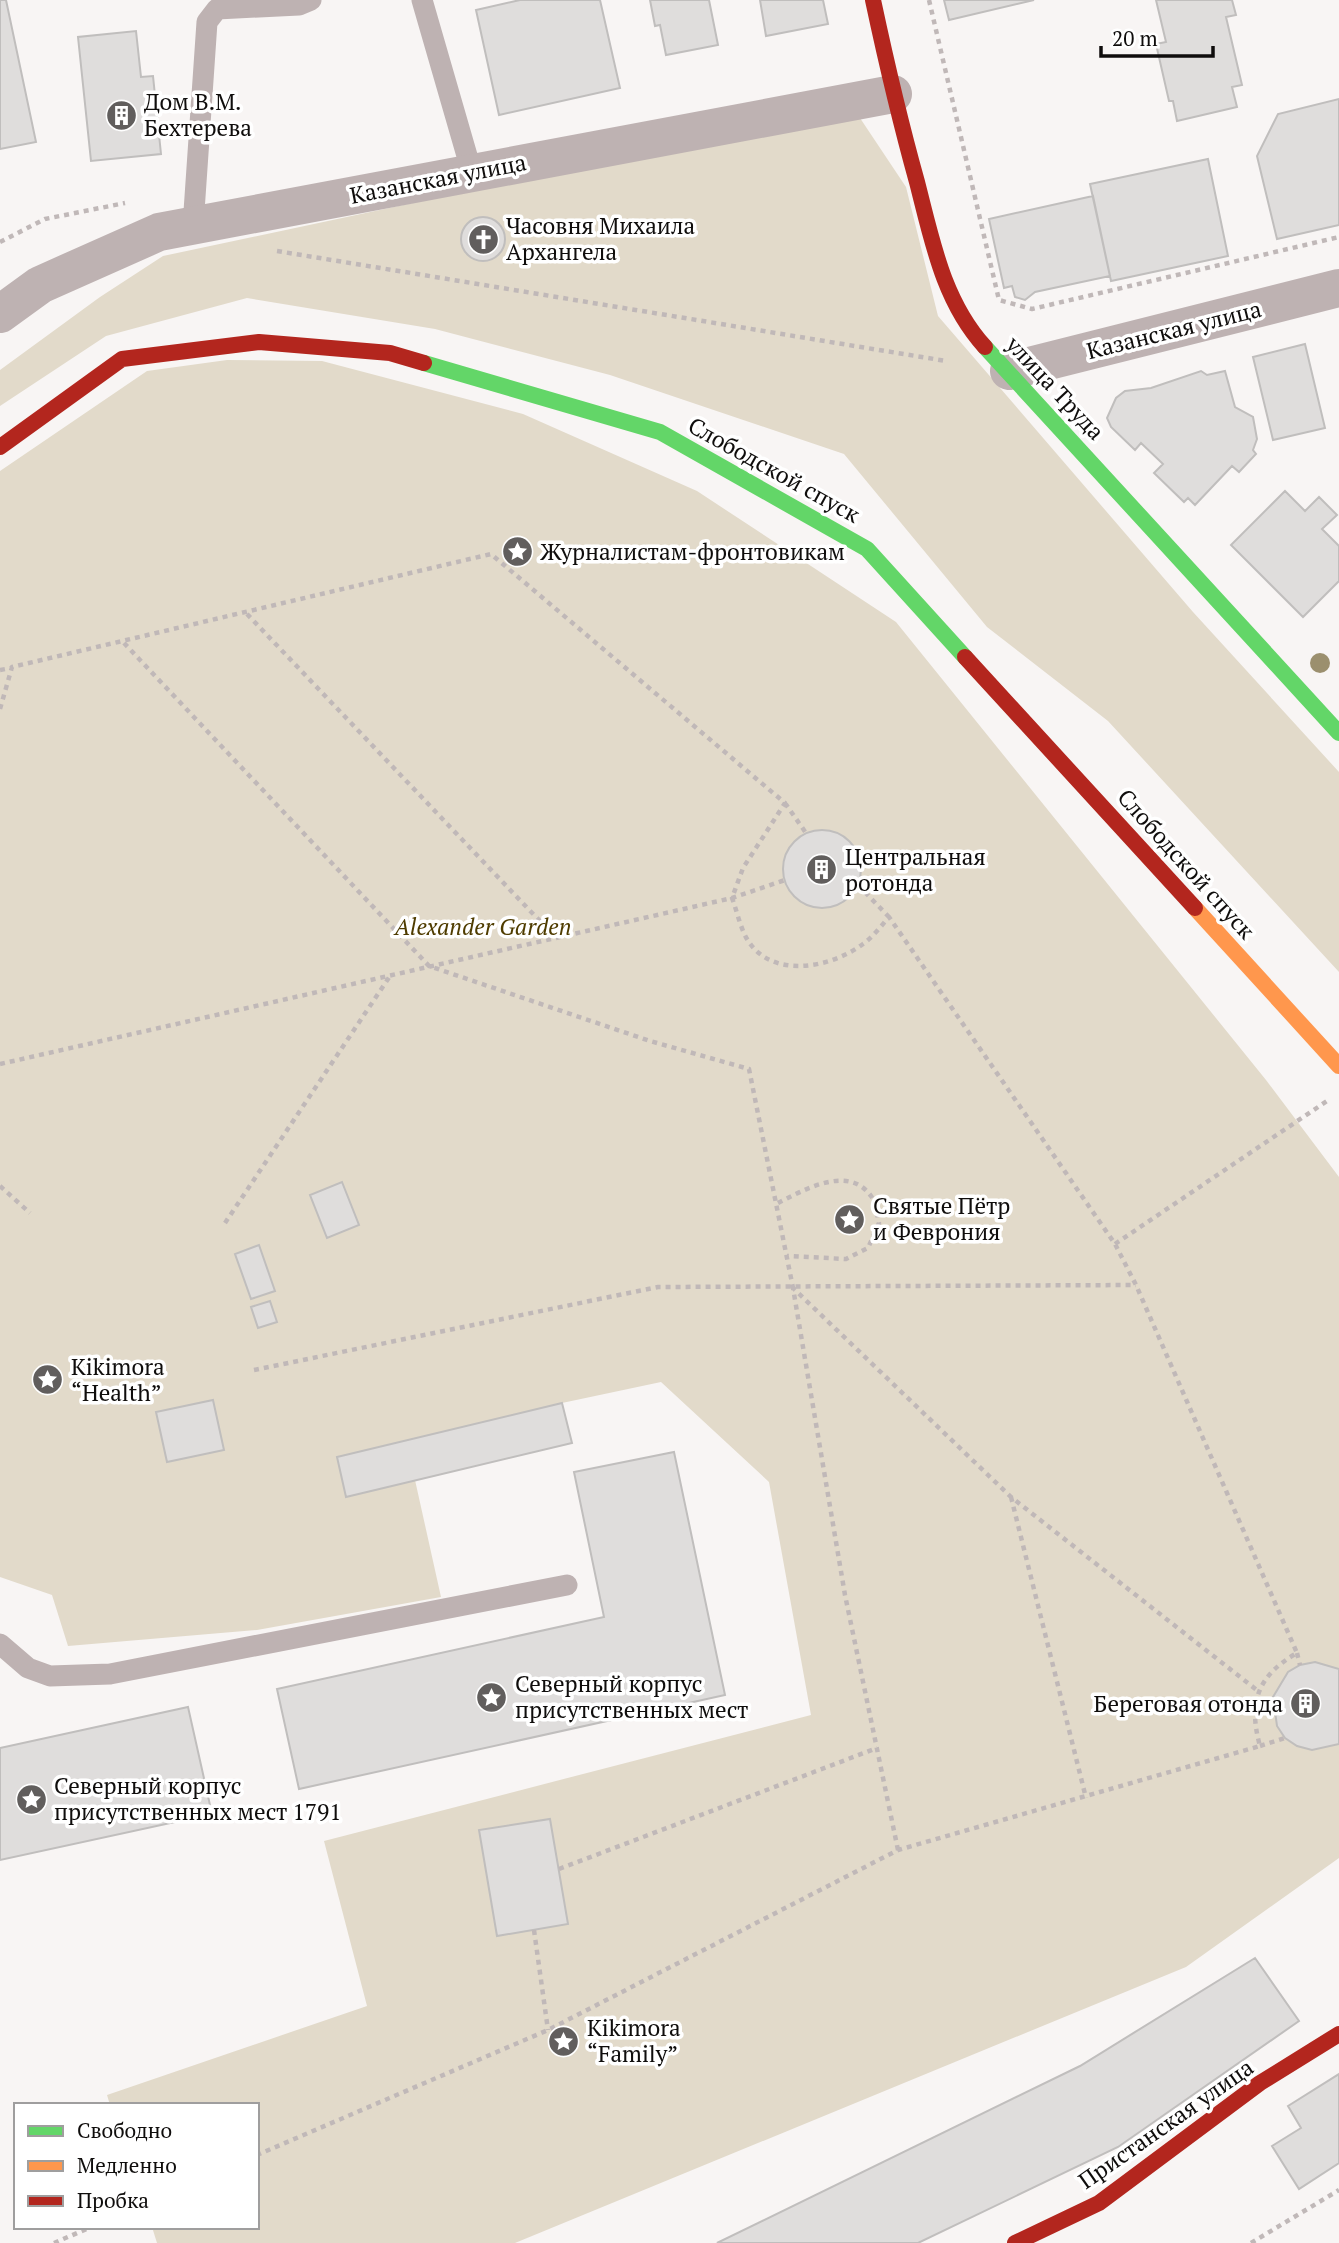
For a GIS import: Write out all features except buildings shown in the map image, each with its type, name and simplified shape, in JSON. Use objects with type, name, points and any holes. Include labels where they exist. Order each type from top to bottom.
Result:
[{"type":"street","name":"улица Труда","points":[[873,0],[893,94],[943,279],[968,328],[1339,733]]},
{"type":"street","name":"Казанская улица","points":[[0,314],[40,285],[159,232],[893,94]]},
{"type":"street","name":"Казанская улица","points":[[1009,371],[1339,288]]},
{"type":"street","name":"Слободской спуск","points":[[0,447],[122,359],[259,342],[390,353],[660,432],[867,549],[1339,1066]]},
{"type":"street","name":"Пристанская улица","points":[[1015,2243],[1099,2203],[1260,2083],[1339,2034]]},
{"type":"lane","points":[[193,226],[206,22],[217,9],[299,5],[311,0]]},
{"type":"lane","points":[[422,0],[472,173]]},
{"type":"lane","points":[[0,1644],[28,1668],[50,1676],[110,1674],[567,1585]]},
{"type":"path","points":[[929,0],[999,300],[1032,309],[1339,237]]},
{"type":"path","points":[[269,250],[1009,371]]},
{"type":"path","points":[[0,670],[491,554],[785,803],[806,833]]},
{"type":"path","points":[[246,614],[557,939]]},
{"type":"path","points":[[123,642],[429,966],[650,1041],[749,1069],[778,1203],[845,1595],[898,1850]]},
{"type":"path","points":[[0,709],[12,667]]},
{"type":"path","points":[[785,803],[743,868],[732,898],[747,940],[769,959],[797,967],[828,963],[863,944],[889,917]]},
{"type":"path","points":[[0,1064],[732,898],[785,880]]},
{"type":"path","points":[[858,885],[889,917],[1115,1244],[1136,1285],[1300,1665]]},
{"type":"path","points":[[225,1223],[391,975]]},
{"type":"path","points":[[1115,1244],[1328,1100]]},
{"type":"path","points":[[778,1203],[830,1181],[852,1181],[871,1196],[879,1223],[868,1248],[846,1259],[787,1256]]},
{"type":"path","points":[[0,1186],[30,1213]]},
{"type":"path","points":[[254,1370],[658,1287],[793,1289],[1136,1285]]},
{"type":"path","points":[[793,1289],[1011,1497],[1258,1691]]},
{"type":"path","points":[[1011,1497],[1086,1798]]},
{"type":"path","points":[[1259,1746],[1253,1721],[1258,1691],[1277,1664],[1297,1653]]},
{"type":"path","points":[[259,2154],[548,2030],[898,1850],[1086,1798],[1285,1738]]},
{"type":"path","points":[[558,1869],[877,1748]]},
{"type":"path","points":[[534,1930],[548,2030]]},
{"type":"path","points":[[1251,2243],[1339,2190]]},
{"type":"path","points":[[54,2243],[86,2229]]},
{"type":"green space","points":[[854,109],[906,187],[938,316],[1193,612],[1339,772],[1339,972],[1108,721],[987,627],[844,454],[610,375],[435,329],[247,298],[106,336],[0,406],[0,370],[100,297],[163,256]]},
{"type":"green space","name":"Alexander Garden","points":[[227,360],[322,361],[523,414],[697,491],[896,622],[1266,1080],[1339,1177],[1339,1858],[1186,1967],[515,2243],[157,2243],[153,2229],[259,2229],[259,2103],[109,2103],[107,2095],[367,2006],[324,1841],[811,1715],[769,1482],[661,1382],[562,1403],[572,1443],[415,1480],[441,1597],[257,1630],[68,1646],[52,1595],[0,1577],[0,471],[147,371]]},
{"type":"traffic: fast","points":[[985,347],[1339,733]]},
{"type":"traffic: fast","points":[[424,363],[660,432],[867,549],[965,657]]},
{"type":"traffic: slow","points":[[1195,908],[1339,1066]]},
{"type":"traffic: jam","points":[[873,0],[899,114],[941,269],[959,310],[985,347]]},
{"type":"traffic: jam","points":[[0,447],[122,359],[259,342],[390,353],[424,363]]},
{"type":"traffic: jam","points":[[965,657],[1195,908]]},
{"type":"traffic: jam","points":[[1015,2243],[1099,2203],[1260,2083],[1339,2034]]},
{"type":"place","name":"Дом В.М. Бехтерева","points":[[121,115]]},
{"type":"place","name":"Часовня Михаила Архангела","points":[[483,239]]},
{"type":"place","name":"Журналистам-фронтовикам","points":[[517,552]]},
{"type":"place","name":"Центральная ротонда","points":[[822,870]]},
{"type":"place","name":"Святые Пётр и Феврония","points":[[850,1219]]},
{"type":"place","name":"Kikimora “Health”","points":[[48,1380]]},
{"type":"place","name":"Северный корпус присутственных мест","points":[[492,1697]]},
{"type":"place","name":"Береговая отонда","points":[[1306,1704]]},
{"type":"place","name":"Северный корпус присутственных мест 1791","points":[[31,1799]]},
{"type":"place","name":"Kikimora “Family”","points":[[564,2041]]}]
